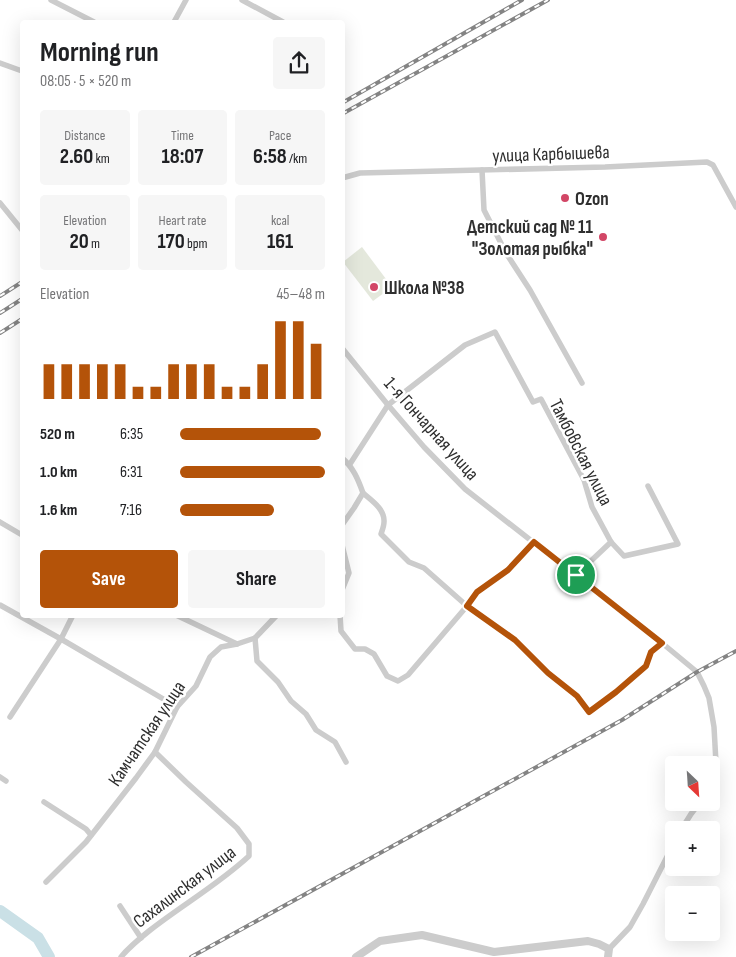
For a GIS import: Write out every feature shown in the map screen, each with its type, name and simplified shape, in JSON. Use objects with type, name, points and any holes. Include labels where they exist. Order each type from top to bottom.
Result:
[{"type":"street","points":[[51,0],[90,20]]},
{"type":"street","points":[[175,20],[186,0]]},
{"type":"street","points":[[242,0],[279,20]]},
{"type":"street","points":[[0,62],[20,70]]},
{"type":"street","name":"улица Карбышева","points":[[345,177],[360,173],[605,167],[707,162],[713,165],[736,206]]},
{"type":"street","name":"Тамбовская улица","points":[[482,170],[484,210],[506,253],[530,290],[582,383]]},
{"type":"street","points":[[0,203],[20,222]]},
{"type":"street","name":"Тамбовская улица","points":[[388,405],[465,345],[495,332],[533,402],[541,399],[584,480],[592,507],[611,542]]},
{"type":"street","name":"1-я Гончарная улица","points":[[345,352],[424,447],[465,488],[697,672],[709,698],[714,727],[715,756]]},
{"type":"street","points":[[350,464],[388,405]]},
{"type":"street","points":[[345,460],[350,464],[363,492],[383,514],[384,522],[381,534],[409,562],[424,568],[467,606],[515,640],[548,673],[577,696],[589,712],[646,666],[651,652],[662,643]]},
{"type":"street","points":[[576,575],[611,542],[624,556],[678,544],[648,486]]},
{"type":"street","points":[[345,516],[363,492]]},
{"type":"street","points":[[0,522],[20,534]]},
{"type":"street","points":[[340,618],[341,631],[355,649],[365,649],[374,654],[387,676],[398,682],[408,675],[477,592],[508,570],[534,542]]},
{"type":"street","points":[[345,556],[349,573],[345,583]]},
{"type":"street","points":[[0,605],[20,616]]},
{"type":"street","points":[[23,618],[177,707]]},
{"type":"street","points":[[10,717],[61,639],[72,618]]},
{"type":"street","points":[[182,618],[237,644]]},
{"type":"street","name":"Камчатская улица","points":[[46,882],[91,835],[155,752],[177,707],[196,686],[210,657],[221,647],[255,638],[274,618]]},
{"type":"street","points":[[255,638],[257,661],[278,682],[291,701],[306,714],[316,730],[335,742],[346,762]]},
{"type":"street","name":"Сахалинская улица","points":[[121,957],[128,948],[165,918],[236,868],[249,856],[249,844],[237,828],[155,752]]},
{"type":"street","points":[[44,802],[91,835]]},
{"type":"street","points":[[356,957],[380,941],[422,935],[494,952],[588,941],[599,944],[608,953],[630,927],[665,861]]},
{"type":"street","points":[[120,906],[140,938]]},
{"type":"shaded area","points":[[362,247],[392,287],[373,301],[345,265],[345,260]]},
{"type":"waterway","points":[[0,911],[38,938],[49,957]]},
{"type":"railway","points":[[345,101],[522,0]]},
{"type":"railway","points":[[345,112],[548,0]]},
{"type":"railway","points":[[0,296],[20,283]]},
{"type":"railway","points":[[0,313],[20,300]]},
{"type":"railway","points":[[0,333],[20,320]]},
{"type":"railway","points":[[191,957],[622,720],[697,672],[736,651]]},
{"type":"place","name":"Ozon","points":[[565,198]]},
{"type":"place","name":"Детский сад № 11 \"Золотая рыбка\"","points":[[603,237]]},
{"type":"place","name":"Школа №38","points":[[374,287]]},
{"type":"route","points":[[534,542],[576,575],[662,643],[651,652],[646,666],[589,712],[577,696],[548,673],[515,640],[467,606],[477,592],[508,570],[534,542]]}]
